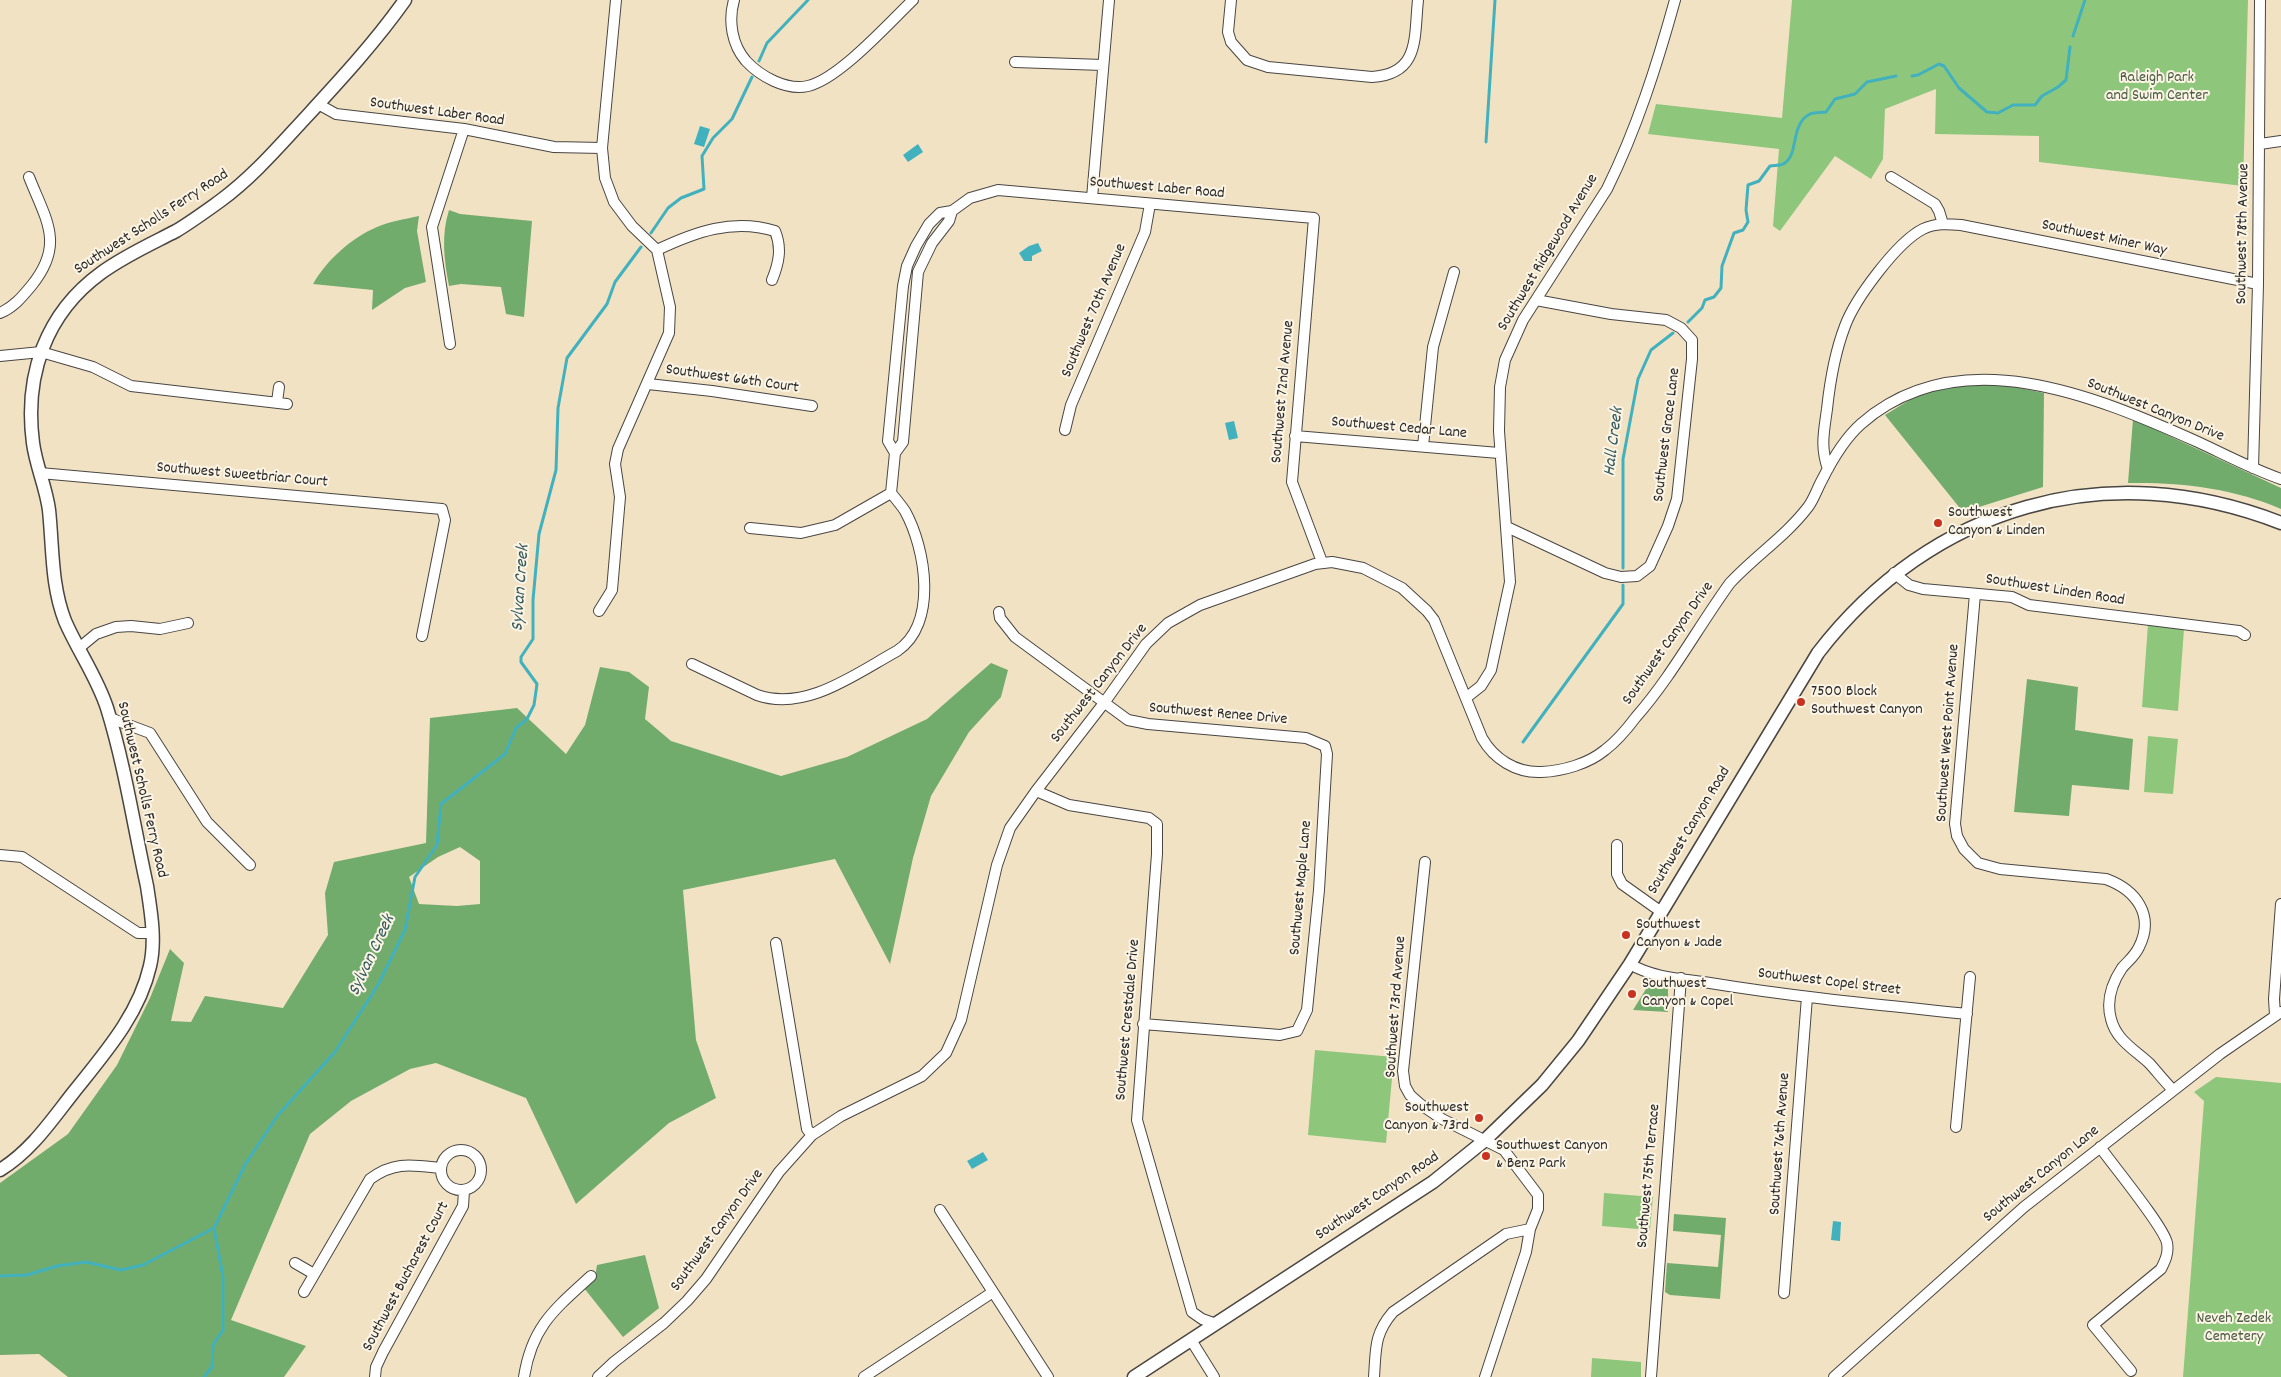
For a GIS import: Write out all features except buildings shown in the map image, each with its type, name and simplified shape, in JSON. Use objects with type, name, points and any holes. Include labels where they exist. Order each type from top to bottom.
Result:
[{"type":"main road","name":"Southwest Scholls Ferry Road","points":[[0,1170],[16,1159],[40,1136],[128,1019],[148,972],[152,957],[152,933],[147,886],[110,718],[100,691],[65,620],[55,587],[48,502],[33,445],[32,408],[35,380],[45,339],[60,312],[83,288],[120,260],[178,229],[220,201],[261,167],[362,55],[405,0]]},
{"type":"main road","name":"Southwest Canyon Road","points":[[1134,1377],[1433,1182],[1484,1141],[1522,1105],[1560,1064],[1595,1017],[1630,964],[1660,911],[1818,652],[1857,607],[1894,574],[1925,552],[1976,525],[2034,504],[2081,496],[2125,492],[2182,496],[2234,507],[2281,523]]},
{"type":"street","points":[[599,611],[612,590],[620,497],[615,464],[618,449],[648,384],[669,332],[670,306],[657,250],[632,226],[614,202],[605,178],[602,148],[616,0]]},
{"type":"street","points":[[734,0],[731,14],[732,32],[741,54],[748,63],[770,79],[799,87],[813,84],[839,69],[914,0]]},
{"type":"street","points":[[1092,198],[1109,0]]},
{"type":"street","points":[[1230,0],[1228,32],[1231,42],[1247,60],[1268,67],[1372,77],[1389,74],[1406,64],[1413,50],[1418,0]]},
{"type":"street","name":"Southwest Ridgewood Avenue","points":[[1467,696],[1475,693],[1488,677],[1496,650],[1510,582],[1507,527],[1499,453],[1499,406],[1502,373],[1514,339],[1536,300],[1607,188],[1618,166],[1638,122],[1675,0]]},
{"type":"street","name":"Southwest 78th Avenue","points":[[2253,468],[2258,284],[2260,0]]},
{"type":"street","points":[[1015,62],[1103,65]]},
{"type":"street","name":"Southwest Laber Road","points":[[318,104],[336,114],[464,128],[554,147],[602,148]]},
{"type":"street","points":[[450,344],[432,227],[464,128]]},
{"type":"street","points":[[2260,144],[2281,140]]},
{"type":"street","points":[[0,313],[13,306],[22,297],[46,264],[50,252],[51,239],[48,225],[29,177]]},
{"type":"street","points":[[1891,177],[1935,204],[1941,214],[1943,224]]},
{"type":"street","name":"Southwest Laber Road","points":[[891,493],[895,453],[888,440],[903,286],[907,266],[916,246],[929,224],[940,214],[952,212],[970,198],[998,190],[1314,218]]},
{"type":"street","name":"Southwest 70th Avenue","points":[[1065,430],[1071,405],[1144,232],[1150,204]]},
{"type":"street","name":"Southwest 72nd Avenue","points":[[1314,218],[1292,482],[1322,562]]},
{"type":"street","name":"Southwest Miner Way","points":[[1828,469],[1822,452],[1829,394],[1845,325],[1864,291],[1897,251],[1922,230],[1943,224],[1961,225],[2258,284]]},
{"type":"street","points":[[657,250],[691,234],[729,225],[758,226],[775,231],[780,245],[772,280]]},
{"type":"street","points":[[1423,446],[1433,348],[1454,272]]},
{"type":"street","name":"Southwest Grace Lane","points":[[1507,527],[1605,573],[1637,576],[1650,566],[1668,526],[1677,499],[1692,359],[1692,340],[1681,328],[1666,320],[1611,314],[1536,300]]},
{"type":"street","points":[[0,356],[41,352],[93,367],[131,386],[282,403],[278,387]]},
{"type":"street","name":"Southwest Canyon Drive","points":[[598,1377],[664,1323],[687,1301],[706,1279],[779,1172],[812,1135],[841,1116],[922,1076],[946,1053],[960,1020],[996,864],[1004,840],[1036,791],[1104,703],[1146,644],[1168,624],[1200,605],[1322,562],[1363,568],[1377,574],[1402,588],[1434,620],[1467,696],[1486,746],[1507,764],[1522,770],[1552,772],[1579,764],[1603,752],[1617,740],[1656,695],[1730,583],[1745,567],[1797,521],[1810,504],[1828,469],[1845,442],[1860,425],[1890,403],[1920,389],[1941,383],[1978,379],[2015,382],[2081,396],[2151,422],[2281,479]]},
{"type":"street","name":"Southwest 66th Court","points":[[648,384],[712,391],[812,406]]},
{"type":"street","name":"Southwest Cedar Lane","points":[[1296,436],[1499,453]]},
{"type":"street","name":"Southwest Sweetbriar Court","points":[[40,473],[442,509],[445,520],[422,636]]},
{"type":"street","points":[[692,664],[757,695],[791,700],[816,694],[904,647],[917,630],[921,619],[923,582],[920,558],[911,524],[904,510],[891,493],[835,525],[801,533],[750,528]]},
{"type":"street","name":"Southwest Linden Road","points":[[1894,574],[1915,588],[2012,597],[2029,605],[2238,631],[2245,635]]},
{"type":"street","name":"Southwest West Point Avenue","points":[[1975,594],[1955,824],[1957,836],[1964,849],[1978,863],[2000,869],[2106,879],[2122,884],[2135,896],[2141,906],[2144,931],[2140,946],[2114,983],[2108,1002],[2111,1019],[2117,1034],[2149,1063],[2173,1090]]},
{"type":"street","name":"Southwest Renee Drive","points":[[999,612],[1000,618],[1014,637],[1122,716],[1136,722],[1306,738],[1325,746]]},
{"type":"street","points":[[79,648],[96,634],[116,627],[131,626],[160,629],[188,623]]},
{"type":"street","points":[[110,718],[150,733],[207,822],[250,865]]},
{"type":"street","name":"Southwest Maple Lane","points":[[1143,1024],[1280,1035],[1297,1031],[1306,1010],[1318,890],[1327,754],[1325,746]]},
{"type":"street","name":"Southwest Crestdale Drive","points":[[1036,791],[1069,805],[1149,818],[1157,824],[1157,854],[1136,1109],[1138,1130],[1192,1312],[1202,1319],[1216,1324]]},
{"type":"street","points":[[1617,845],[1617,874],[1622,884],[1660,911]]},
{"type":"street","points":[[0,855],[22,857],[138,933],[152,933]]},
{"type":"street","name":"Southwest 73rd Avenue","points":[[1425,862],[1403,1071],[1405,1086],[1410,1095],[1430,1112],[1504,1150],[1531,1183],[1538,1195],[1538,1209],[1530,1229]]},
{"type":"street","points":[[2278,1014],[2274,999],[2281,904]]},
{"type":"street","points":[[776,943],[807,1129],[812,1135]]},
{"type":"street","name":"Southwest Copel Street","points":[[1630,964],[1647,972],[1807,997],[1967,1014]]},
{"type":"street","points":[[1956,1127],[1970,977]]},
{"type":"street","name":"Southwest 75th Terrace","points":[[1651,1377],[1681,978]]},
{"type":"street","name":"Southwest 76th Avenue","points":[[1784,1293],[1807,997]]},
{"type":"street","name":"Southwest Canyon Lane","points":[[1837,1376],[2001,1226],[2173,1090],[2278,1014]]},
{"type":"street","points":[[2100,1147],[2160,1228],[2167,1245],[2167,1256],[2161,1270],[2093,1325],[2131,1370]]},
{"type":"street","name":"Southwest Bucharest Court","points":[[463,1150],[477,1156],[482,1170],[476,1185],[464,1191],[455,1190],[447,1185],[441,1174],[445,1158],[455,1151],[463,1150]]},
{"type":"street","points":[[304,1292],[370,1179],[383,1169],[398,1165],[441,1168]]},
{"type":"street","name":"Southwest Bucharest Court","points":[[375,1377],[376,1367],[383,1352],[463,1206],[464,1191]]},
{"type":"street","points":[[940,1210],[1048,1377]]},
{"type":"street","points":[[1374,1377],[1377,1342],[1381,1325],[1393,1312],[1506,1234],[1530,1229],[1526,1252],[1485,1377]]},
{"type":"street","points":[[295,1262],[314,1274]]},
{"type":"street","points":[[524,1377],[531,1349],[545,1320],[591,1276]]},
{"type":"street","points":[[864,1377],[993,1292]]},
{"type":"street","points":[[1192,1340],[1214,1377]]},
{"type":"green space","name":"Raleigh Park and Swim Center","points":[[1792,0],[2248,0],[2243,186],[2039,162],[2039,136],[1935,134],[1936,89],[1885,109],[1883,159],[1871,179],[1835,156],[1780,231],[1773,226],[1779,149],[1648,134],[1656,104],[1782,118]]},
{"type":"green space","points":[[449,210],[460,214],[532,221],[524,317],[506,314],[501,287],[461,284],[449,286],[444,248],[446,219]]},
{"type":"green space","points":[[419,216],[417,231],[426,282],[405,288],[372,310],[373,290],[313,284],[333,258],[358,237],[382,225]]},
{"type":"green space","points":[[1976,383],[2010,386],[2044,393],[2043,487],[1963,512],[1885,415],[1911,399],[1942,386]]},
{"type":"green space","points":[[2133,419],[2281,488],[2281,509],[2225,491],[2186,485],[2128,483]]},
{"type":"green space","points":[[2148,624],[2184,629],[2178,711],[2142,707]]},
{"type":"green space","points":[[991,663],[1008,670],[1001,697],[969,732],[931,796],[913,858],[890,964],[835,859],[683,890],[696,1040],[716,1098],[669,1123],[576,1204],[526,1098],[436,1063],[410,1069],[351,1101],[310,1134],[231,1320],[306,1346],[284,1377],[68,1377],[39,1354],[0,1355],[0,1183],[68,1134],[117,1065],[150,998],[170,949],[184,963],[171,1021],[191,1022],[205,996],[283,1008],[328,935],[325,893],[334,862],[426,843],[430,718],[517,708],[566,754],[585,725],[600,667],[629,672],[649,687],[645,719],[671,741],[781,776],[847,757],[927,719]],"holes":[[[460,847],[480,861],[480,904],[457,906],[419,904],[409,877],[438,857]]]},
{"type":"green space","points":[[2027,679],[2078,687],[2075,730],[2133,739],[2129,790],[2072,785],[2069,816],[2014,812]]},
{"type":"green space","points":[[2148,736],[2178,739],[2173,794],[2144,792]]},
{"type":"green space","points":[[1654,985],[1663,986],[1668,989],[1668,1012],[1633,1010],[1646,989]]},
{"type":"green space","points":[[1315,1050],[1394,1057],[1386,1143],[1308,1135]]},
{"type":"green space","name":"Neveh Zedek Cemetery","points":[[2216,1077],[2281,1083],[2281,1377],[2183,1377],[2204,1101],[2194,1092]]},
{"type":"green space","points":[[1604,1193],[1653,1197],[1650,1230],[1602,1226]]},
{"type":"green space","points":[[1674,1214],[1726,1218],[1720,1299],[1670,1295],[1665,1292],[1667,1263],[1718,1267],[1721,1235],[1673,1231]]},
{"type":"green space","points":[[645,1255],[659,1308],[623,1337],[584,1288],[595,1277],[597,1265]]},
{"type":"green space","points":[[1592,1358],[1641,1362],[1641,1377],[1591,1377]]},
{"type":"water","points":[[700,126],[710,129],[704,147],[694,144]]},
{"type":"water","points":[[918,144],[923,152],[908,162],[903,155]]},
{"type":"water","points":[[1038,243],[1042,251],[1032,256],[1032,261],[1024,261],[1019,253],[1029,246]]},
{"type":"water","points":[[1234,421],[1238,438],[1229,440],[1225,423]]},
{"type":"water","points":[[983,1152],[988,1160],[972,1169],[967,1161]]},
{"type":"water","points":[[1833,1221],[1841,1222],[1840,1241],[1831,1240]]},
{"type":"waterway","name":"Sylvan Creek","points":[[759,61],[767,43],[808,0]]},
{"type":"waterway","points":[[1486,142],[1495,0]]},
{"type":"waterway","name":"Hall Creek","points":[[2073,36],[2085,0]]},
{"type":"waterway","name":"Hall Creek","points":[[1912,76],[1918,75],[1939,64],[1944,66],[1959,88],[1987,112],[1998,113],[2013,105],[2035,105],[2042,96],[2066,80],[2070,47]]},
{"type":"waterway","name":"Hall Creek","points":[[1688,322],[1702,308],[1705,300],[1714,297],[1721,288],[1722,266],[1734,233],[1743,230],[1748,222],[1746,210],[1748,185],[1759,181],[1770,166],[1785,163],[1792,153],[1800,124],[1810,114],[1826,112],[1835,99],[1855,94],[1867,82],[1896,76]]},
{"type":"waterway","name":"Sylvan Creek","points":[[651,233],[668,208],[681,198],[704,189],[702,156],[713,138],[732,119],[752,77]]},
{"type":"waterway","name":"Sylvan Creek","points":[[204,1377],[212,1367],[213,1345],[223,1330],[223,1277],[214,1228],[246,1163],[278,1115],[335,1052],[378,985],[405,930],[415,877],[437,845],[441,804],[505,754],[516,728],[527,719],[534,705],[537,684],[521,662],[521,657],[533,639],[533,600],[539,534],[556,470],[558,408],[567,358],[607,304],[615,282],[641,247]]},
{"type":"waterway","name":"Hall Creek","points":[[1623,568],[1623,459],[1638,379],[1651,350],[1673,333]]},
{"type":"waterway","name":"Hall Creek","points":[[1523,742],[1623,604],[1623,585]]},
{"type":"waterway","points":[[0,1276],[27,1275],[57,1266],[86,1262],[121,1270],[143,1265],[214,1228]]},
{"type":"place","name":"Southwest Canyon & Linden","points":[[1938,523]]},
{"type":"place","name":"7500 Block Southwest Canyon","points":[[1801,702]]},
{"type":"place","name":"Southwest Canyon & Jade","points":[[1626,935]]},
{"type":"place","name":"Southwest Canyon & Copel","points":[[1632,994]]},
{"type":"place","name":"Southwest Canyon & 73rd","points":[[1479,1118]]},
{"type":"place","name":"Southwest Canyon & Benz Park","points":[[1486,1156]]}]
